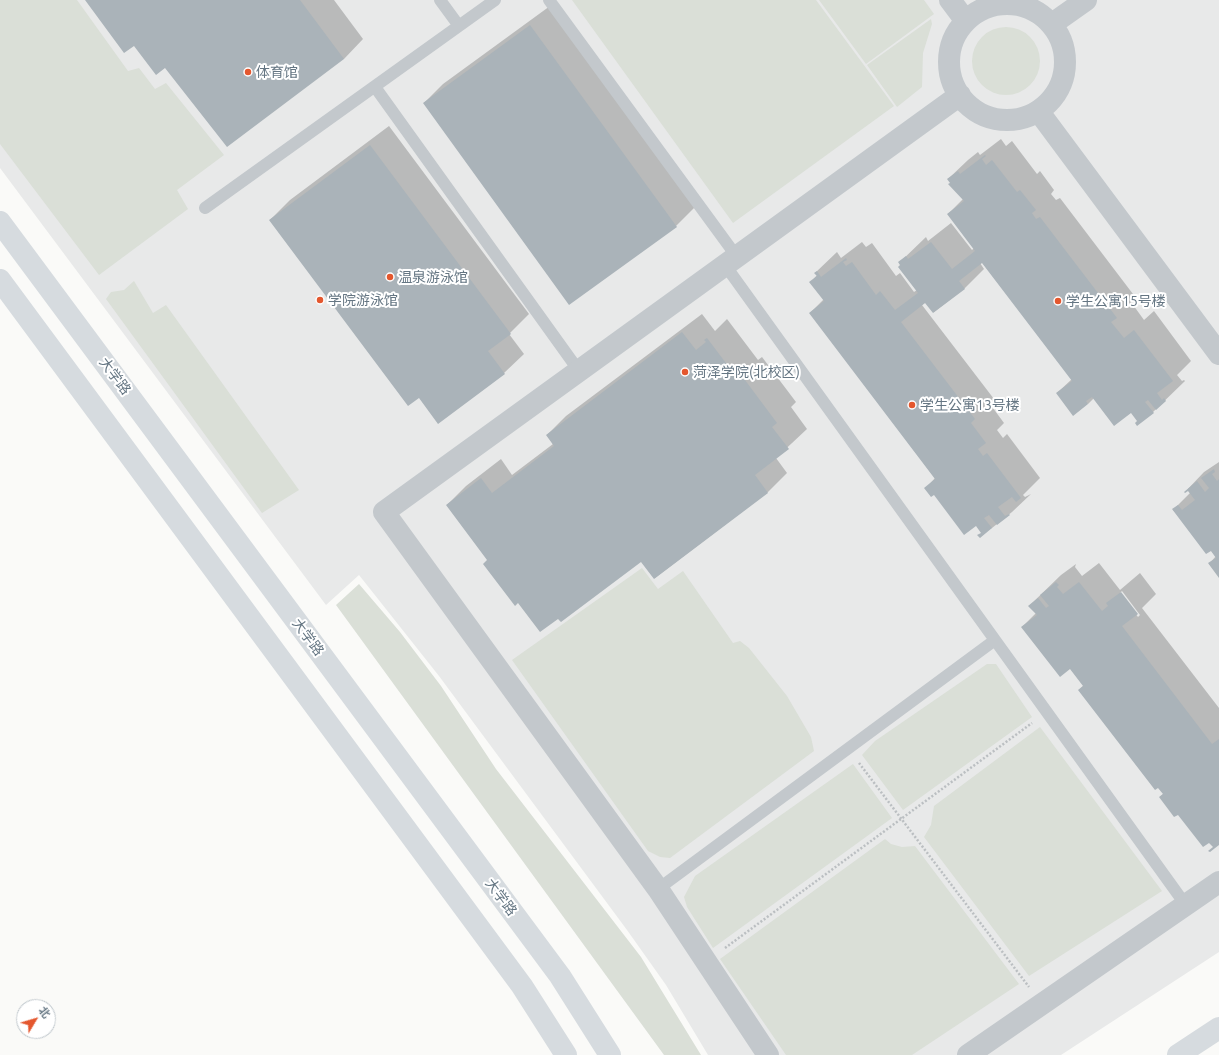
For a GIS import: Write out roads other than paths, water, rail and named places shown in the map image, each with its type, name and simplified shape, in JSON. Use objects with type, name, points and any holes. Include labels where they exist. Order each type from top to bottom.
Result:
[{"type":"main road","name":"大学路","points":[[0,222],[560,976],[610,1055]]},
{"type":"main road","points":[[0,280],[522,986],[566,1055]]},
{"type":"main road","points":[[1178,1055],[1219,1028]]},
{"type":"street","points":[[950,0],[965,20]]},
{"type":"street","points":[[1052,24],[1086,0]]},
{"type":"street","points":[[1009,3],[1033,9],[1052,24],[1062,42],[1066,61],[1063,81],[1053,98],[1039,112],[1016,120],[992,119],[970,107],[954,88],[948,65],[952,41],[965,20],[985,7],[1009,3]]},
{"type":"street","points":[[768,1055],[658,889],[384,512],[960,95]]},
{"type":"street","points":[[1039,112],[1219,354]]},
{"type":"street","points":[[968,1055],[1219,882]]},
{"type":"lane","points":[[440,0],[459,26]]},
{"type":"lane","points":[[205,208],[495,0]]},
{"type":"lane","points":[[549,0],[995,640],[1185,904]]},
{"type":"lane","points":[[375,87],[579,371]]},
{"type":"lane","points":[[658,889],[995,640]]},
{"type":"place","name":"体育馆","points":[[248,72]]},
{"type":"place","name":"温泉游泳馆","points":[[390,277]]},
{"type":"place","name":"学院游泳馆","points":[[320,300]]},
{"type":"place","name":"学生公寓15号楼","points":[[1058,301]]},
{"type":"place","name":"菏泽学院(北校区)","points":[[685,372]]},
{"type":"place","name":"学生公寓13号楼","points":[[912,405]]}]
